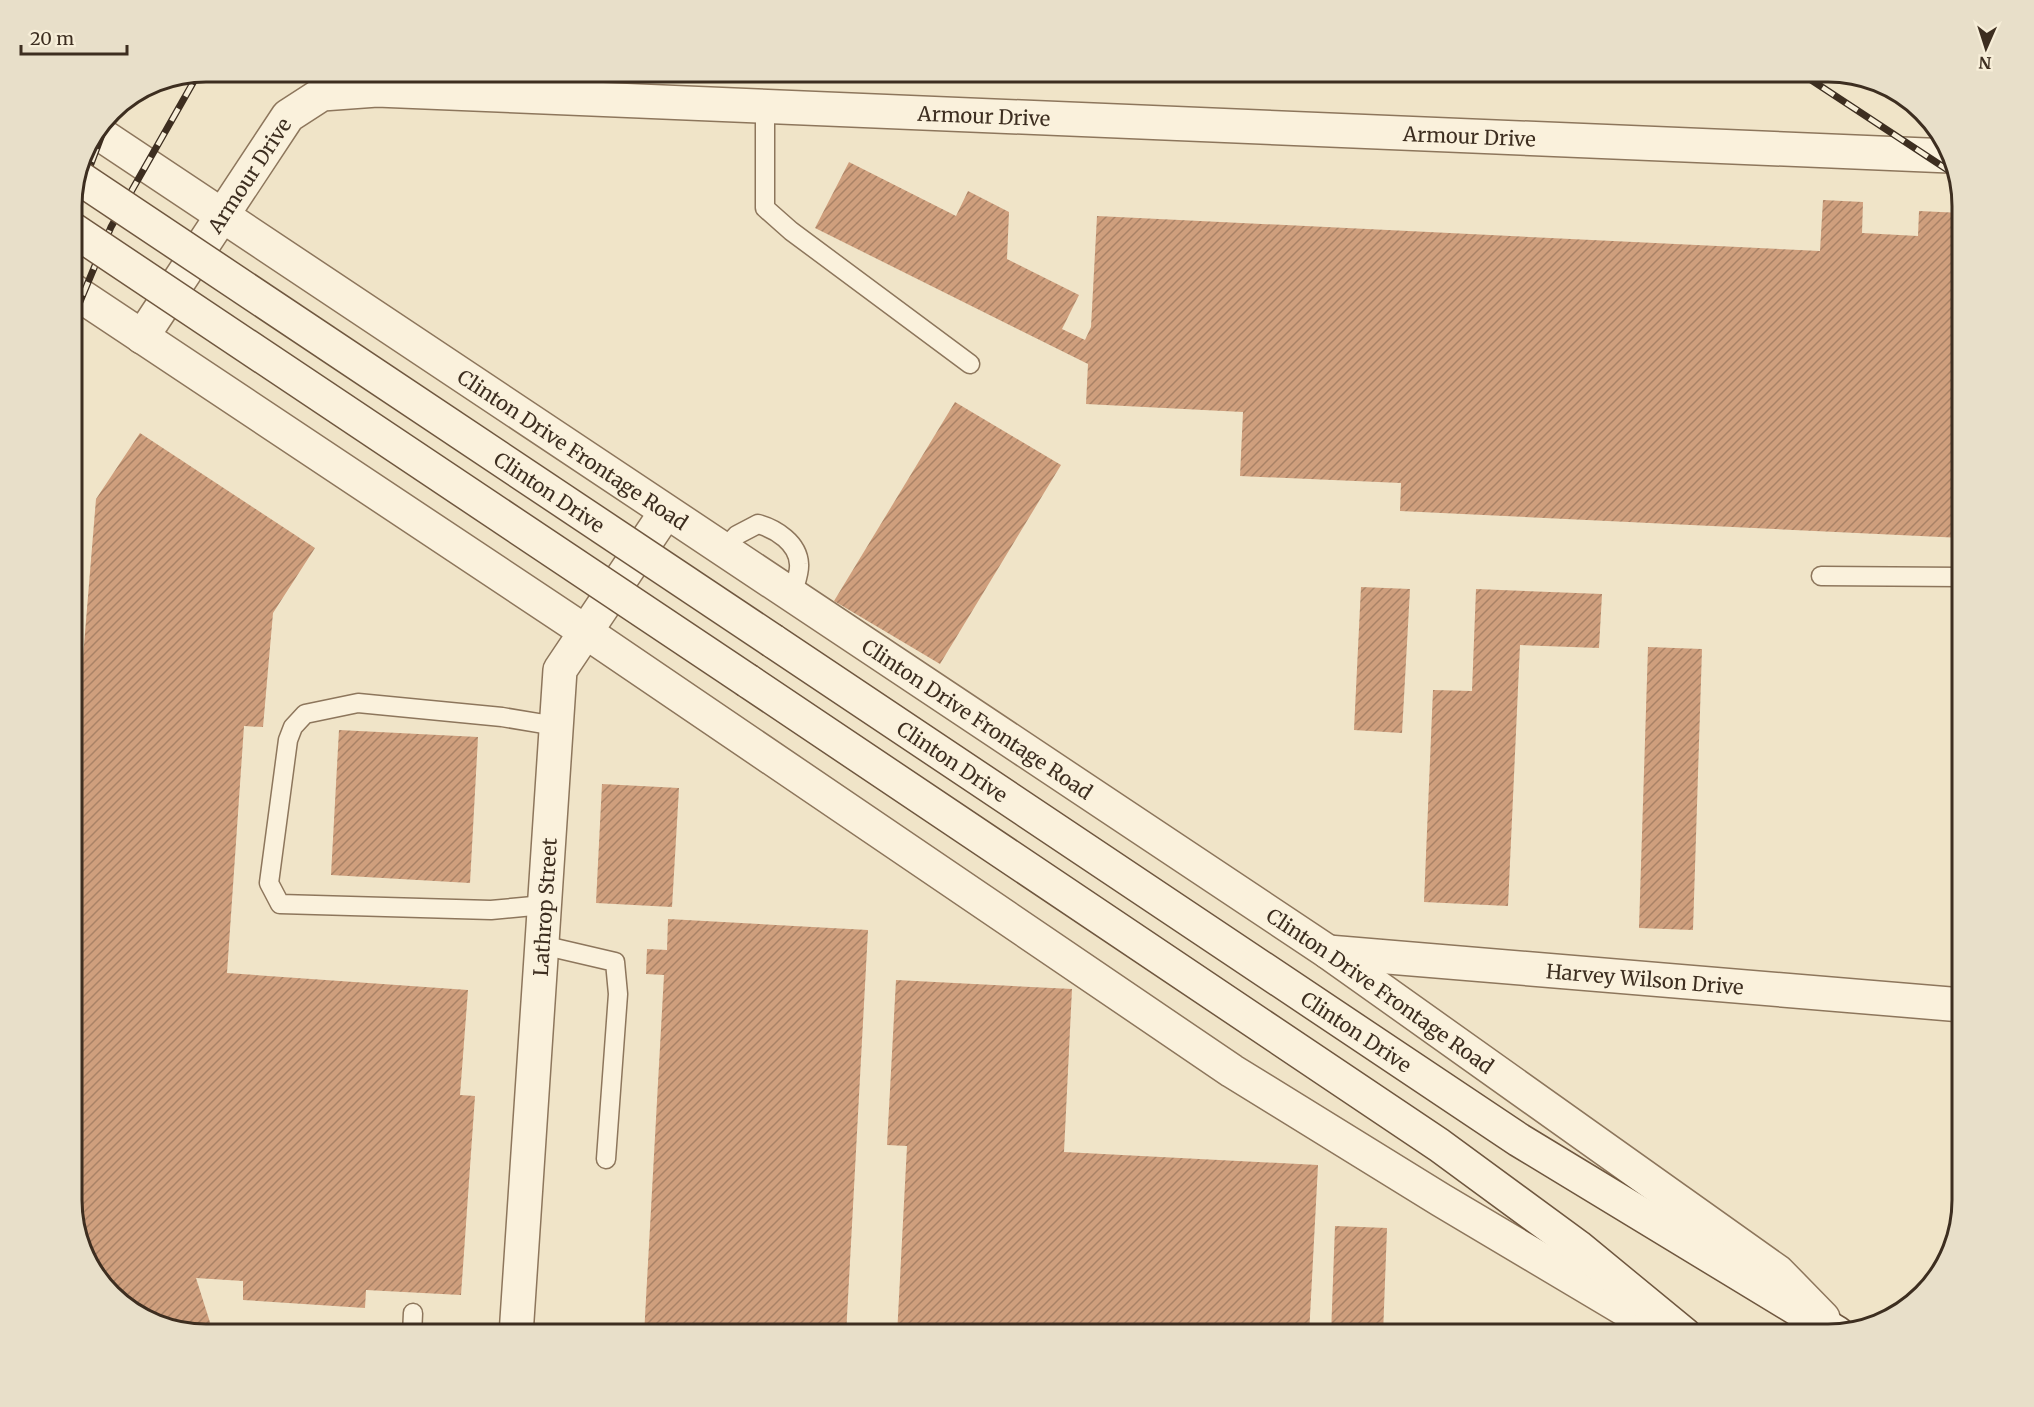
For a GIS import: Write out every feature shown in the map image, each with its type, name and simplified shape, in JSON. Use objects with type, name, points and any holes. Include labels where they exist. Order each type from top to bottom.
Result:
[{"type":"street","name":"Armour Drive","points":[[142,337],[288,116],[325,83],[377,90],[1940,156]]},
{"type":"street","name":"Clinton Drive Frontage Road","points":[[104,137],[1328,952],[1778,1272],[1828,1324]]},
{"type":"street","name":"Clinton Drive","points":[[86,182],[1519,1140],[1822,1324]]},
{"type":"street","points":[[83,237],[1439,1145],[1578,1247],[1672,1324]]},
{"type":"street","points":[[83,297],[586,632],[1232,1071],[1441,1200],[1650,1324]]},
{"type":"street","name":"Lathrop Street","points":[[517,1324],[560,670],[666,512]]},
{"type":"street","name":"Harvey Wilson Drive","points":[[1328,952],[1952,1004]]},
{"type":"lane","points":[[765,106],[765,208],[809,245],[970,364]]},
{"type":"lane","points":[[723,550],[736,536],[758,524],[771,528],[796,550],[800,566],[792,596]]},
{"type":"lane","points":[[1821,576],[1952,578]]},
{"type":"lane","points":[[544,905],[491,910],[280,904],[269,883],[288,740],[293,727],[305,714],[358,703],[502,717],[556,726]]},
{"type":"lane","points":[[542,945],[615,962],[618,994],[606,1158]]},
{"type":"lane","points":[[412,1324],[413,1313]]},
{"type":"building","points":[[849,162],[956,216],[968,191],[1009,212],[1007,259],[1079,295],[1062,329],[1085,340],[1091,327],[1097,216],[1820,251],[1823,200],[1863,202],[1862,233],[1918,236],[1919,211],[1952,213],[1952,538],[1400,511],[1401,483],[1240,476],[1243,412],[1086,404],[1088,364],[815,228]]},
{"type":"building","points":[[955,402],[1061,465],[940,664],[834,601]]},
{"type":"building","points":[[140,433],[315,548],[273,613],[263,727],[244,726],[227,973],[468,990],[460,1095],[475,1096],[461,1295],[366,1290],[365,1308],[243,1300],[243,1281],[196,1278],[211,1324],[190,1323],[159,1315],[138,1304],[108,1276],[92,1248],[83,1208],[83,657],[96,499]]},
{"type":"building","points":[[1361,587],[1410,589],[1402,733],[1354,730]]},
{"type":"building","points":[[1476,589],[1602,594],[1599,648],[1520,645],[1508,906],[1424,902],[1433,690],[1472,691]]},
{"type":"building","points":[[1648,647],[1702,649],[1693,930],[1639,928]]},
{"type":"building","points":[[339,730],[478,737],[470,883],[331,875]]},
{"type":"building","points":[[602,784],[679,788],[672,907],[596,903]]},
{"type":"building","points":[[668,919],[868,930],[847,1324],[645,1324],[664,975],[646,974],[647,949],[667,950]]},
{"type":"building","points":[[896,980],[1072,989],[1064,1152],[1318,1165],[1310,1324],[898,1324],[907,1146],[887,1145]]},
{"type":"building","points":[[1335,1226],[1387,1228],[1383,1324],[1331,1324]]},
{"type":"railway","points":[[1814,82],[1945,168]]},
{"type":"railway","points":[[83,294],[111,227],[192,84]]},
{"type":"railway","points":[[88,173],[96,150]]}]
